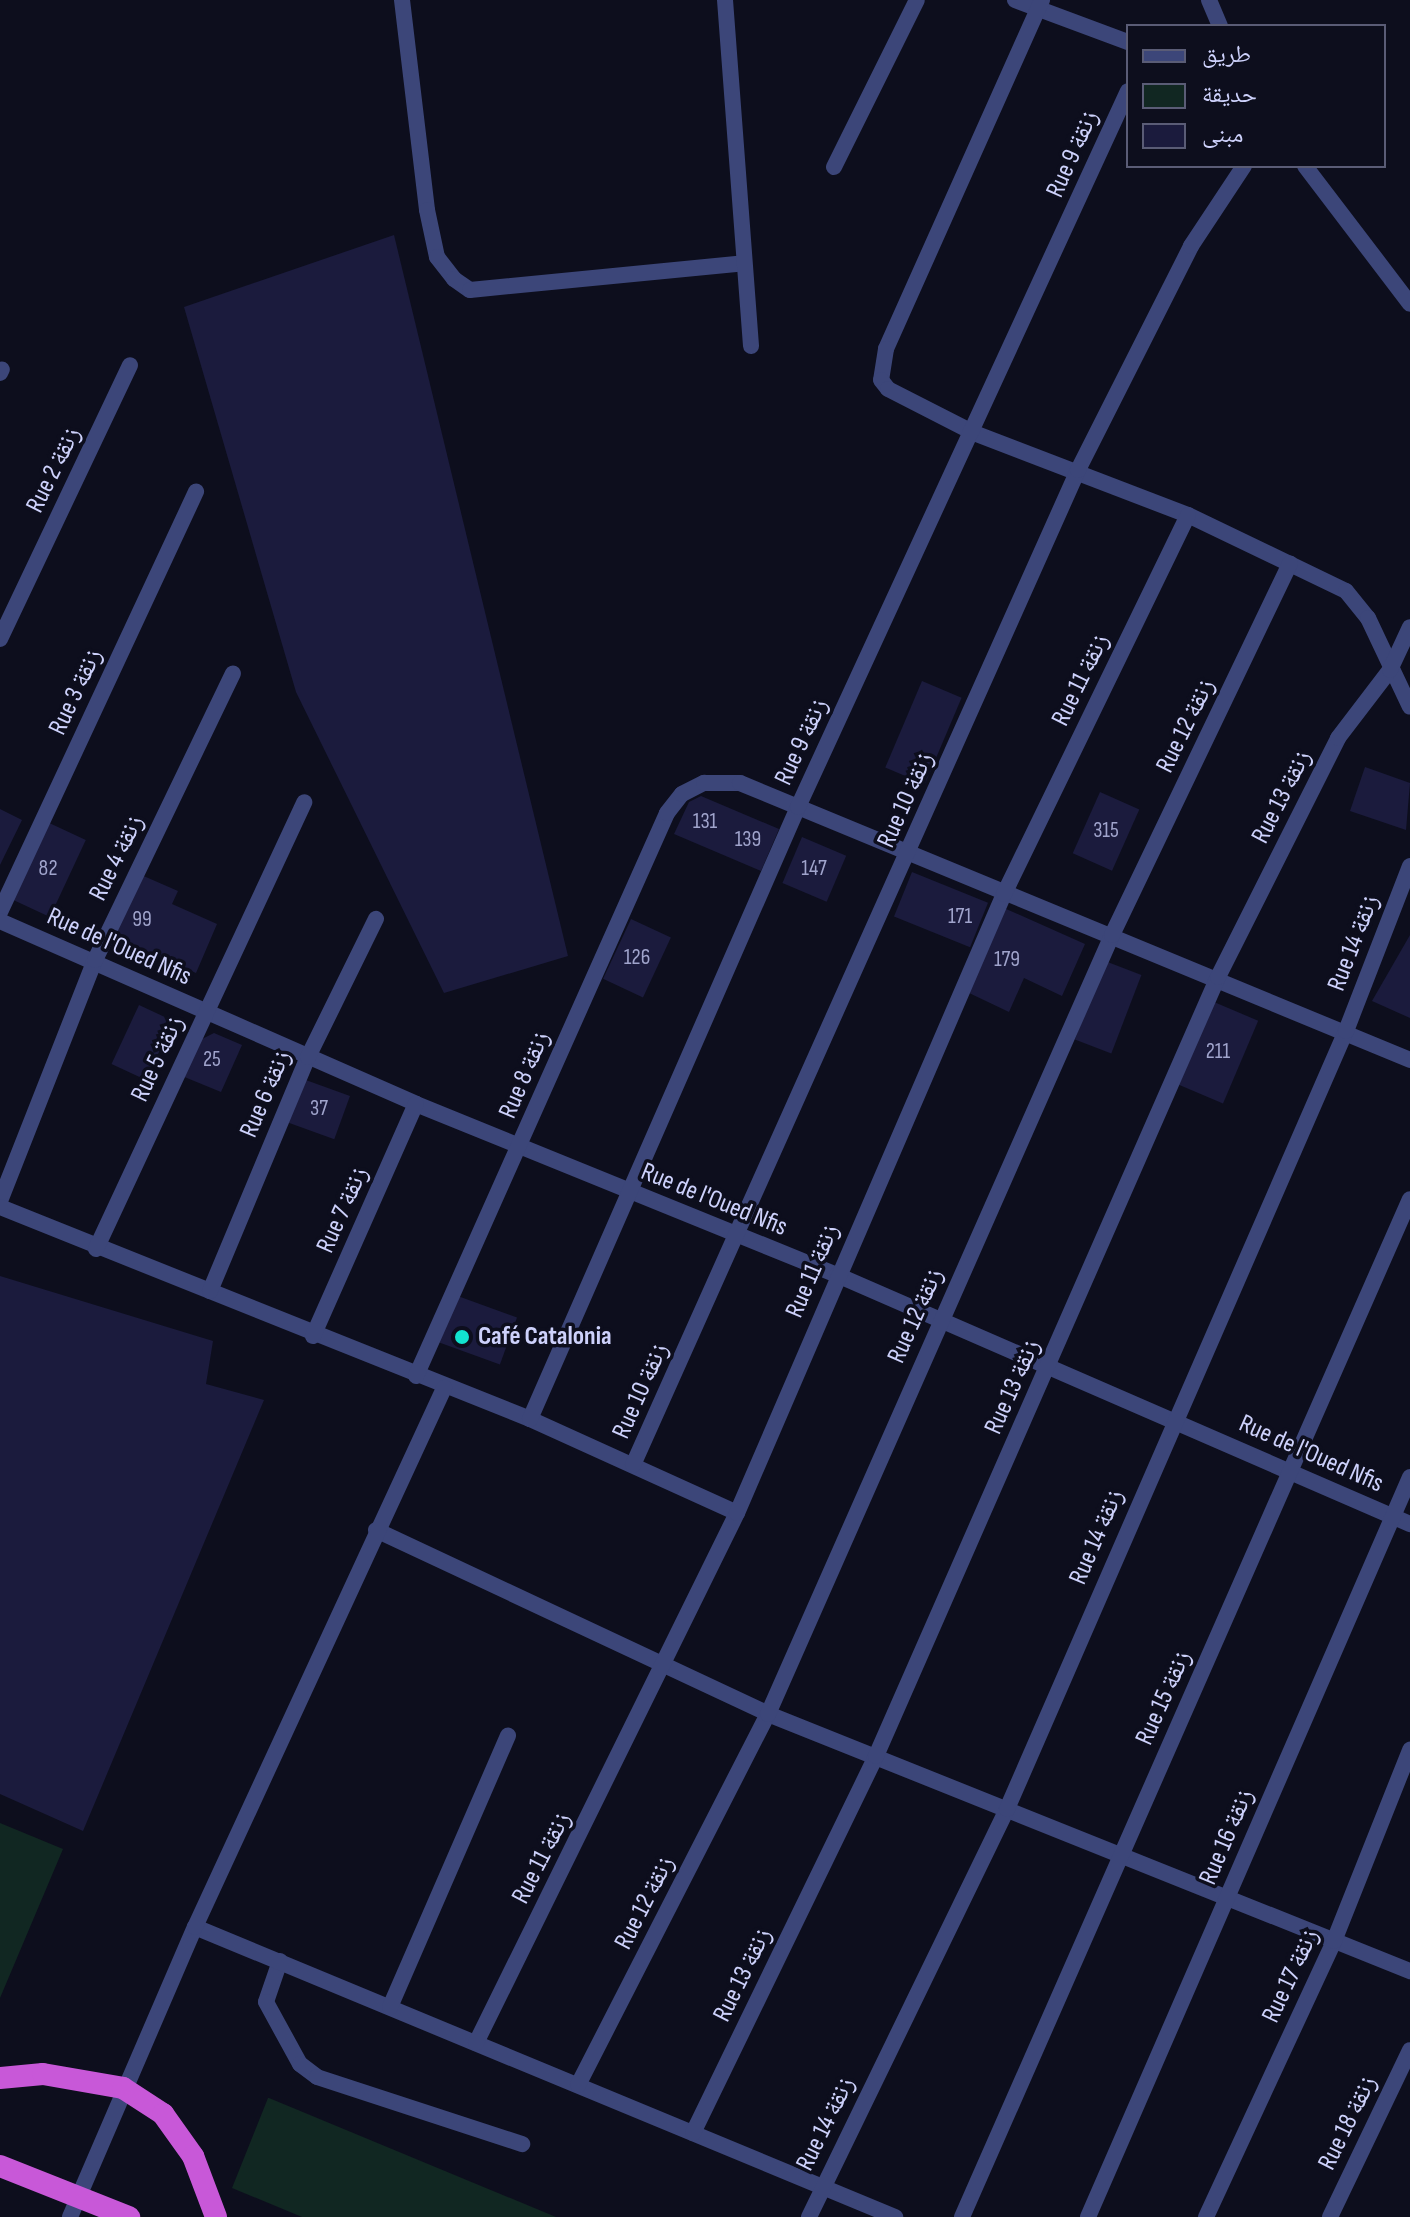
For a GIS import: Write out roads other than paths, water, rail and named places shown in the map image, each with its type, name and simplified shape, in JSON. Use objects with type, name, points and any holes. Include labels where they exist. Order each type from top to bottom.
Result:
[{"type":"highway","points":[[1,2077],[70,2076],[123,2088],[163,2114],[193,2156],[216,2217]]},
{"type":"highway","points":[[0,2166],[74,2207],[129,2217]]},
{"type":"street","points":[[402,0],[427,210],[437,257],[454,279],[470,290],[744,263]]},
{"type":"street","points":[[725,0],[751,346]]},
{"type":"street","points":[[834,167],[917,0]]},
{"type":"street","points":[[1015,0],[1040,4],[1126,41]]},
{"type":"street","points":[[1209,0],[1219,24]]},
{"type":"street","points":[[1040,4],[879,369],[888,389],[974,433],[1078,470],[1188,515],[1346,591],[1368,618],[1410,707]]},
{"type":"street","name":"Rue 9 زنقة","points":[[530,1419],[798,807],[974,433],[1126,95]]},
{"type":"street","name":"Rue 10 زنقة","points":[[633,1465],[1078,470],[1191,246],[1243,168]]},
{"type":"street","points":[[1307,168],[1410,304]]},
{"type":"street","name":"Rue 2 زنقة","points":[[0,639],[130,365]]},
{"type":"street","name":"Rue 3 زنقة","points":[[0,912],[196,491]]},
{"type":"street","name":"Rue 11 زنقة","points":[[476,2043],[666,1665],[737,1513],[837,1275],[1004,894],[1188,515]]},
{"type":"street","name":"Rue 12 زنقة","points":[[578,2085],[768,1714],[1112,935],[1290,563]]},
{"type":"street","name":"Rue 13 زنقة","points":[[693,2133],[876,1756],[1218,977],[1338,738],[1390,670],[1410,627]]},
{"type":"street","name":"Rue 4 زنقة","points":[[0,1204],[95,960],[233,673]]},
{"type":"street","name":"Rue 8 زنقة","points":[[416,1376],[522,1147],[592,977],[667,813],[682,794],[723,780],[798,807]]},
{"type":"street","name":"Rue 5 زنقة","points":[[96,1249],[304,802]]},
{"type":"street","points":[[798,807],[1004,894],[1218,977],[1410,1060]]},
{"type":"street","name":"Rue 14 زنقة","points":[[809,2217],[821,2186],[1007,1809],[1173,1419],[1346,1031],[1410,866]]},
{"type":"street","name":"Rue 6 زنقة","points":[[210,1291],[308,1057],[376,919]]},
{"type":"street","name":"Rue de l'Oued Nfis","points":[[0,921],[95,960],[206,1014],[416,1104],[737,1237],[837,1275],[939,1322],[1173,1419],[1410,1524]]},
{"type":"street","name":"Rue 7 زنقة","points":[[313,1336],[416,1104]]},
{"type":"street","name":"Rue 15 زنقة","points":[[962,2217],[1410,1199]]},
{"type":"street","points":[[0,1204],[96,1249],[210,1291],[444,1388],[530,1419],[737,1513]]},
{"type":"street","points":[[74,2207],[195,1927],[444,1388]]},
{"type":"street","name":"Rue 16 زنقة","points":[[1088,2217],[1410,1477]]},
{"type":"street","points":[[376,1530],[768,1714],[1410,1971]]},
{"type":"street","points":[[390,2007],[508,1735]]},
{"type":"street","name":"Rue 17 زنقة","points":[[1206,2217],[1334,1941],[1410,1750]]},
{"type":"street","points":[[195,1927],[895,2217]]},
{"type":"street","points":[[280,1961],[266,2002],[300,2064],[317,2077],[522,2144]]},
{"type":"street","name":"Rue 18 زنقة","points":[[1330,2217],[1410,2050]]},
{"type":"place","name":"Café Catalonia","points":[[462,1337]]}]
